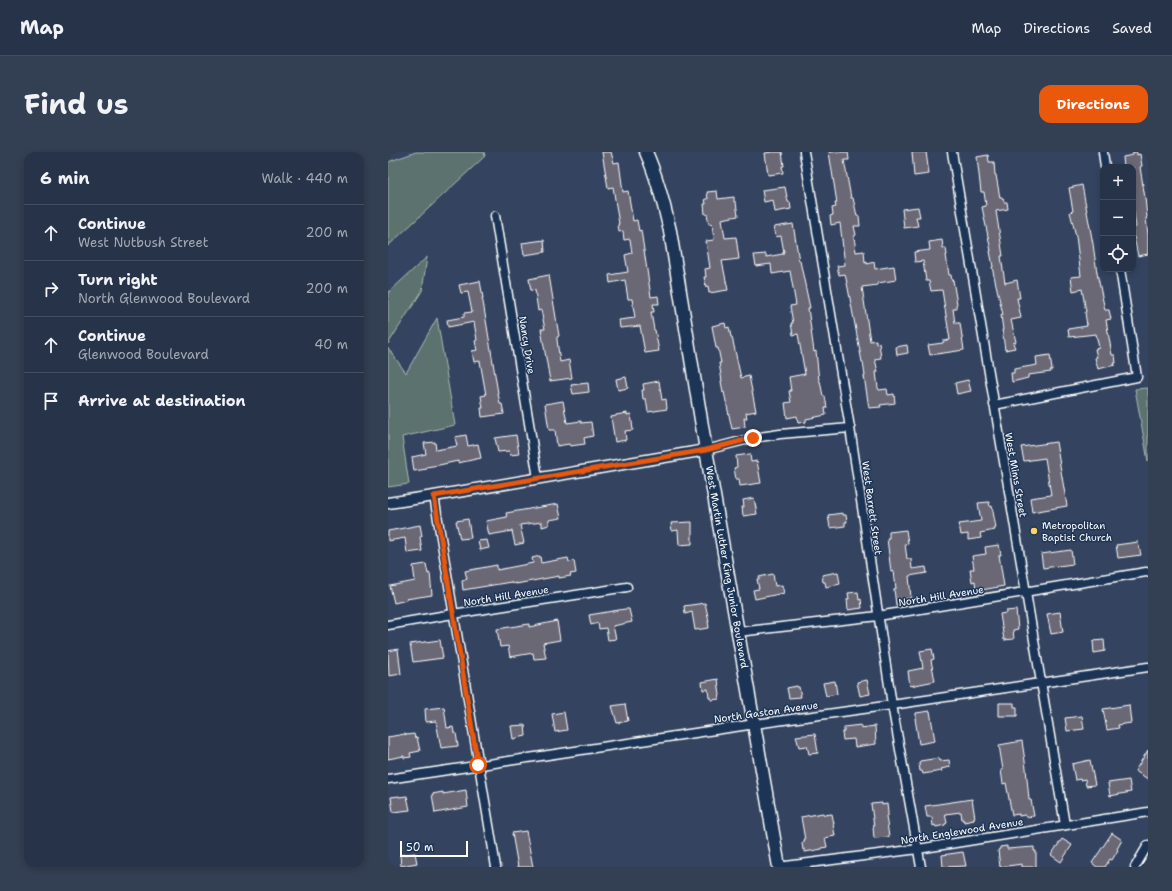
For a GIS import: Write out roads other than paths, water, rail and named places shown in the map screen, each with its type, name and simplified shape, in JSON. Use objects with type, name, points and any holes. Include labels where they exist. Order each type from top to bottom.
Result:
[{"type":"main road","name":"West Martin Luther King Junior Boulevard","points":[[646,152],[654,172],[670,231],[706,450],[779,867]]},
{"type":"street","name":"West Barrett Street","points":[[804,152],[850,428],[892,705],[920,867]]},
{"type":"street","name":"West Mims Street","points":[[952,152],[1065,825]]},
{"type":"street","points":[[1103,152],[1105,164]]},
{"type":"street","name":"Nancy Drive","points":[[495,216],[538,478]]},
{"type":"street","points":[[994,405],[1137,377],[1120,272]]},
{"type":"street","points":[[388,503],[706,450],[753,438],[850,428]]},
{"type":"street","points":[[434,496],[496,867]]},
{"type":"street","name":"North Hill Avenue","points":[[738,632],[878,616],[1146,572]]},
{"type":"street","name":"North Hill Avenue","points":[[388,625],[627,587]]},
{"type":"street","name":"North Gaston Avenue","points":[[388,779],[1148,667]]},
{"type":"street","name":"North Englewood Avenue","points":[[779,867],[918,849],[1148,812]]},
{"type":"street","points":[[1135,867],[1148,845]]},
{"type":"place","name":"Metropolitan Baptist Church","points":[[1034,531]]}]
